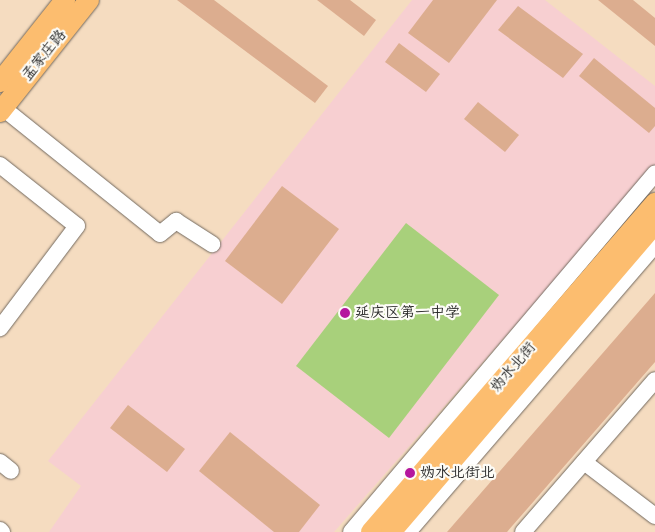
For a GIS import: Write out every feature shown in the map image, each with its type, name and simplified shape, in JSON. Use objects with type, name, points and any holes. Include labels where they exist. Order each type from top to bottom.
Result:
[{"type":"main road","name":"孟家庄路","points":[[0,82],[65,0]]},
{"type":"main road","name":"孟家庄路","points":[[1,110],[88,0]]},
{"type":"main road","name":"妫水北街","points":[[371,532],[655,203]]},
{"type":"main road","name":"妫水北街","points":[[391,532],[655,224]]},
{"type":"street","points":[[1,110],[160,234],[176,221],[212,244]]},
{"type":"street","points":[[0,165],[77,226],[0,328]]},
{"type":"street","points":[[351,532],[655,174]]},
{"type":"street","name":"妫水北街","points":[[408,532],[655,244]]},
{"type":"street","points":[[523,532],[652,387]]},
{"type":"street","points":[[584,462],[655,516]]},
{"type":"shaded area","name":"延庆区第一中学","points":[[412,0],[545,0],[655,86],[655,166],[334,532],[49,532],[81,486],[48,461]]},
{"type":"green space","points":[[406,223],[499,295],[389,438],[296,366]]},
{"type":"building","points":[[177,0],[214,0],[328,86],[315,103]]},
{"type":"building","points":[[317,0],[350,0],[376,20],[364,36]]},
{"type":"building","points":[[433,0],[497,0],[449,63],[408,33]]},
{"type":"building","points":[[598,0],[633,0],[655,18],[655,46]]},
{"type":"building","points":[[518,6],[583,54],[563,78],[498,30]]},
{"type":"building","points":[[399,43],[440,74],[426,92],[385,62]]},
{"type":"building","points":[[594,58],[655,108],[655,126],[649,133],[579,76]]},
{"type":"building","points":[[478,102],[519,135],[505,152],[464,119]]},
{"type":"building","points":[[282,186],[339,229],[282,304],[225,261]]},
{"type":"building","points":[[655,293],[655,362],[507,532],[447,532]]},
{"type":"building","points":[[128,405],[185,449],[167,472],[110,428]]},
{"type":"building","points":[[230,432],[320,505],[299,532],[274,532],[199,471]]},
{"type":"place","name":"延庆区第一中学","points":[[345,313]]},
{"type":"place","name":"妫水北街北","points":[[410,473]]}]
